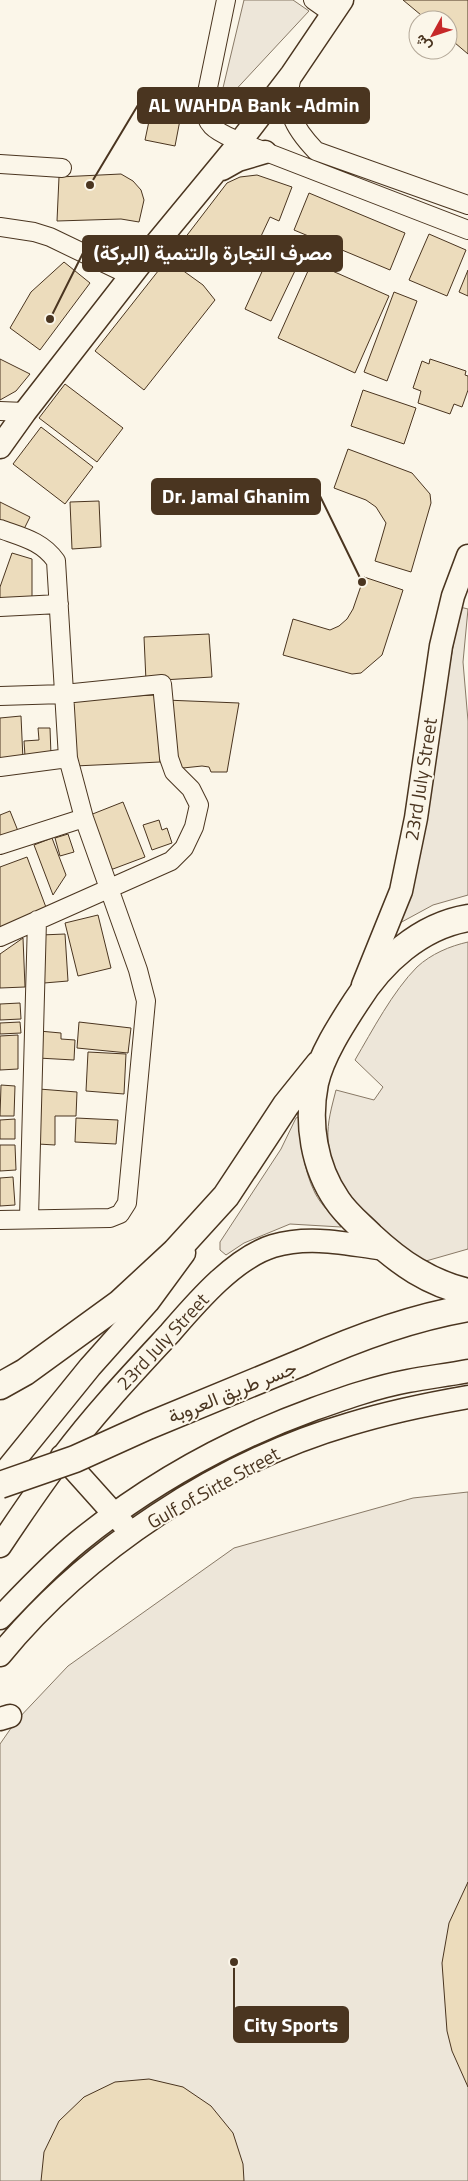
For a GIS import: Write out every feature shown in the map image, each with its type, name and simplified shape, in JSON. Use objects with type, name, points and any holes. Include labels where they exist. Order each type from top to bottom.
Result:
[{"type":"highway","points":[[468,918],[445,924],[429,932],[398,952],[376,973],[341,1024],[327,1054],[315,1083],[312,1121],[316,1156],[328,1186],[347,1214],[386,1249],[417,1273],[434,1282],[468,1292]]},
{"type":"highway","points":[[0,1386],[25,1372],[120,1302],[148,1278],[226,1196],[286,1105],[327,1054]]},
{"type":"highway","name":"جسر طريق العروبة","points":[[0,1484],[75,1459],[148,1426],[350,1341],[400,1324],[468,1308]]},
{"type":"main road","points":[[0,447],[131,276],[212,174],[240,142],[292,74],[338,7]]},
{"type":"main road","points":[[212,174],[238,160],[266,152]]},
{"type":"main road","name":"23rd July Street","points":[[358,998],[401,891],[416,818],[441,646],[452,596],[468,556]]},
{"type":"main road","name":"23rd July Street","points":[[0,1478],[90,1367],[148,1302],[186,1251],[203,1222]]},
{"type":"main road","name":"23rd July Street","points":[[0,1546],[62,1456],[110,1397],[180,1321],[215,1286],[245,1260],[272,1246],[302,1240],[386,1249]]},
{"type":"main road","name":"Gulf of Sirte Street","points":[[0,1618],[56,1562],[114,1514],[183,1470],[232,1443],[282,1421],[352,1396],[408,1381],[468,1372]]},
{"type":"main road","name":"Gulf of Sirte Street","points":[[0,1655],[68,1584],[93,1562],[194,1492],[239,1468],[291,1445],[348,1424],[415,1406],[468,1397]]},
{"type":"main road","points":[[62,1456],[131,1534]]},
{"type":"street","points":[[226,0],[204,113],[212,127],[240,142],[468,230]]},
{"type":"street","points":[[313,0],[338,7]]},
{"type":"street","points":[[292,74],[288,93],[291,114],[300,134],[316,151],[468,206]]},
{"type":"street","points":[[0,164],[62,168]]},
{"type":"street","points":[[0,227],[34,232],[50,237],[131,276]]},
{"type":"street","points":[[0,411],[25,412]]},
{"type":"street","points":[[0,530],[37,542],[48,550],[56,561],[68,758],[84,818],[138,970],[146,1002],[126,1203],[120,1214],[110,1218],[0,1220]]},
{"type":"street","points":[[0,607],[59,604]]},
{"type":"street","points":[[0,696],[64,694],[162,684],[169,758],[174,772],[191,789],[199,805],[194,827],[184,848],[171,861],[0,937]]},
{"type":"street","points":[[0,766],[68,758]]},
{"type":"street","points":[[0,845],[84,818]]},
{"type":"street","points":[[29,1218],[37,920]]},
{"type":"shaded area","points":[[244,0],[293,0],[309,11],[229,97],[222,92]]},
{"type":"shaded area","points":[[460,607],[468,609],[463,662],[468,721],[468,895],[433,905],[398,924],[442,709]]},
{"type":"shaded area","points":[[468,942],[468,1249],[419,1263],[375,1224],[349,1193],[339,1177],[332,1158],[328,1139],[329,1120],[336,1090],[374,1100],[383,1087],[355,1060],[383,1012],[408,977],[428,958],[448,948]]},
{"type":"shaded area","points":[[300,1116],[303,1155],[311,1184],[320,1202],[341,1227],[290,1224],[244,1243],[226,1255],[220,1250],[220,1242],[281,1149],[296,1118]]},
{"type":"shaded area","points":[[468,1492],[468,2181],[0,2181],[0,1744],[16,1721],[68,1666],[234,1548],[413,1498]]},
{"type":"building","points":[[403,0],[468,0],[468,54],[458,46],[458,10],[415,10]]},
{"type":"building","points":[[155,93],[184,99],[175,146],[145,140]]},
{"type":"building","points":[[121,174],[133,181],[141,190],[144,200],[139,222],[121,219],[57,221],[59,177]]},
{"type":"building","points":[[257,175],[292,187],[279,221],[270,217],[248,264],[213,245],[204,262],[178,247],[227,183],[240,177]]},
{"type":"building","points":[[309,193],[405,233],[390,270],[294,230]]},
{"type":"building","points":[[429,234],[466,250],[447,296],[409,280]]},
{"type":"building","points":[[276,241],[303,254],[271,321],[245,309]]},
{"type":"building","points":[[166,261],[203,285],[215,300],[144,390],[95,351]]},
{"type":"building","points":[[64,262],[90,283],[40,350],[10,328],[31,292]]},
{"type":"building","points":[[312,262],[389,296],[355,373],[278,338]]},
{"type":"building","points":[[468,270],[468,296],[459,292]]},
{"type":"building","points":[[394,292],[417,301],[387,381],[364,372]]},
{"type":"building","points":[[0,359],[30,374],[16,391],[0,400]]},
{"type":"building","points":[[430,359],[466,371],[465,375],[468,376],[468,390],[462,407],[454,404],[450,414],[418,403],[421,391],[413,388],[422,361],[429,364]]},
{"type":"building","points":[[65,384],[123,428],[97,462],[39,418]]},
{"type":"building","points":[[363,390],[416,408],[404,444],[351,426]]},
{"type":"building","points":[[41,427],[93,467],[65,504],[13,464]]},
{"type":"building","points":[[348,449],[412,473],[430,494],[431,503],[411,572],[375,561],[386,523],[376,507],[366,500],[334,488]]},
{"type":"building","points":[[99,501],[101,547],[72,549],[70,502]]},
{"type":"building","points":[[0,502],[30,517],[21,535],[0,525]]},
{"type":"building","points":[[12,553],[32,559],[32,602],[0,602],[0,587]]},
{"type":"building","points":[[364,577],[403,590],[382,655],[361,673],[352,674],[283,655],[293,619],[330,630],[339,626],[347,619],[353,609]]},
{"type":"building","points":[[209,634],[212,677],[146,681],[144,637]]},
{"type":"building","points":[[156,695],[160,762],[75,766],[71,699]]},
{"type":"building","points":[[165,700],[239,703],[227,772],[211,772],[209,767],[202,766],[183,768],[173,762]]},
{"type":"building","points":[[21,716],[23,760],[0,763],[0,718]]},
{"type":"building","points":[[38,728],[50,728],[51,755],[25,756],[24,741],[39,740]]},
{"type":"building","points":[[123,802],[145,857],[113,869],[105,866],[85,817]]},
{"type":"building","points":[[10,811],[20,836],[0,844],[0,815]]},
{"type":"building","points":[[159,820],[162,830],[167,828],[172,843],[152,850],[143,825]]},
{"type":"building","points":[[68,834],[74,852],[60,856],[55,838]]},
{"type":"building","points":[[52,838],[66,875],[53,895],[34,845]]},
{"type":"building","points":[[27,857],[47,910],[0,927],[0,867]]},
{"type":"building","points":[[98,915],[111,968],[78,976],[65,923]]},
{"type":"building","points":[[65,934],[68,981],[44,983],[41,935]]},
{"type":"building","points":[[23,938],[25,987],[0,988],[0,954]]},
{"type":"building","points":[[20,1003],[21,1019],[0,1020],[0,1004]]},
{"type":"building","points":[[20,1022],[21,1033],[0,1034],[0,1023]]},
{"type":"building","points":[[79,1022],[131,1028],[128,1053],[77,1048]]},
{"type":"building","points":[[39,1031],[61,1033],[61,1039],[75,1040],[74,1060],[38,1058]]},
{"type":"building","points":[[18,1035],[18,1069],[0,1070],[0,1036]]},
{"type":"building","points":[[88,1052],[126,1054],[124,1094],[86,1091]]},
{"type":"building","points":[[1,1085],[15,1086],[14,1116],[0,1116]]},
{"type":"building","points":[[39,1089],[77,1092],[76,1116],[55,1116],[55,1145],[38,1144]]},
{"type":"building","points":[[76,1118],[118,1120],[116,1144],[75,1142]]},
{"type":"building","points":[[15,1119],[15,1139],[0,1139],[0,1120]]},
{"type":"building","points":[[0,1145],[15,1145],[16,1170],[0,1171]]},
{"type":"building","points":[[13,1177],[15,1205],[0,1206],[0,1178]]},
{"type":"building","points":[[468,1882],[468,2087],[452,2051],[447,2031],[442,1963],[449,1923]]},
{"type":"building","points":[[149,2079],[183,2087],[211,2106],[233,2133],[243,2164],[244,2181],[41,2181],[44,2152],[59,2121],[84,2097],[115,2082]]},
{"type":"place","name":"AL WAHDA Bank -Admin","points":[[90,185]]},
{"type":"place","name":"مصرف التجارة والتنمية (البركة)","points":[[50,319]]},
{"type":"place","name":"Dr. Jamal Ghanim","points":[[362,582]]},
{"type":"place","name":"City Sports","points":[[234,1962]]}]
